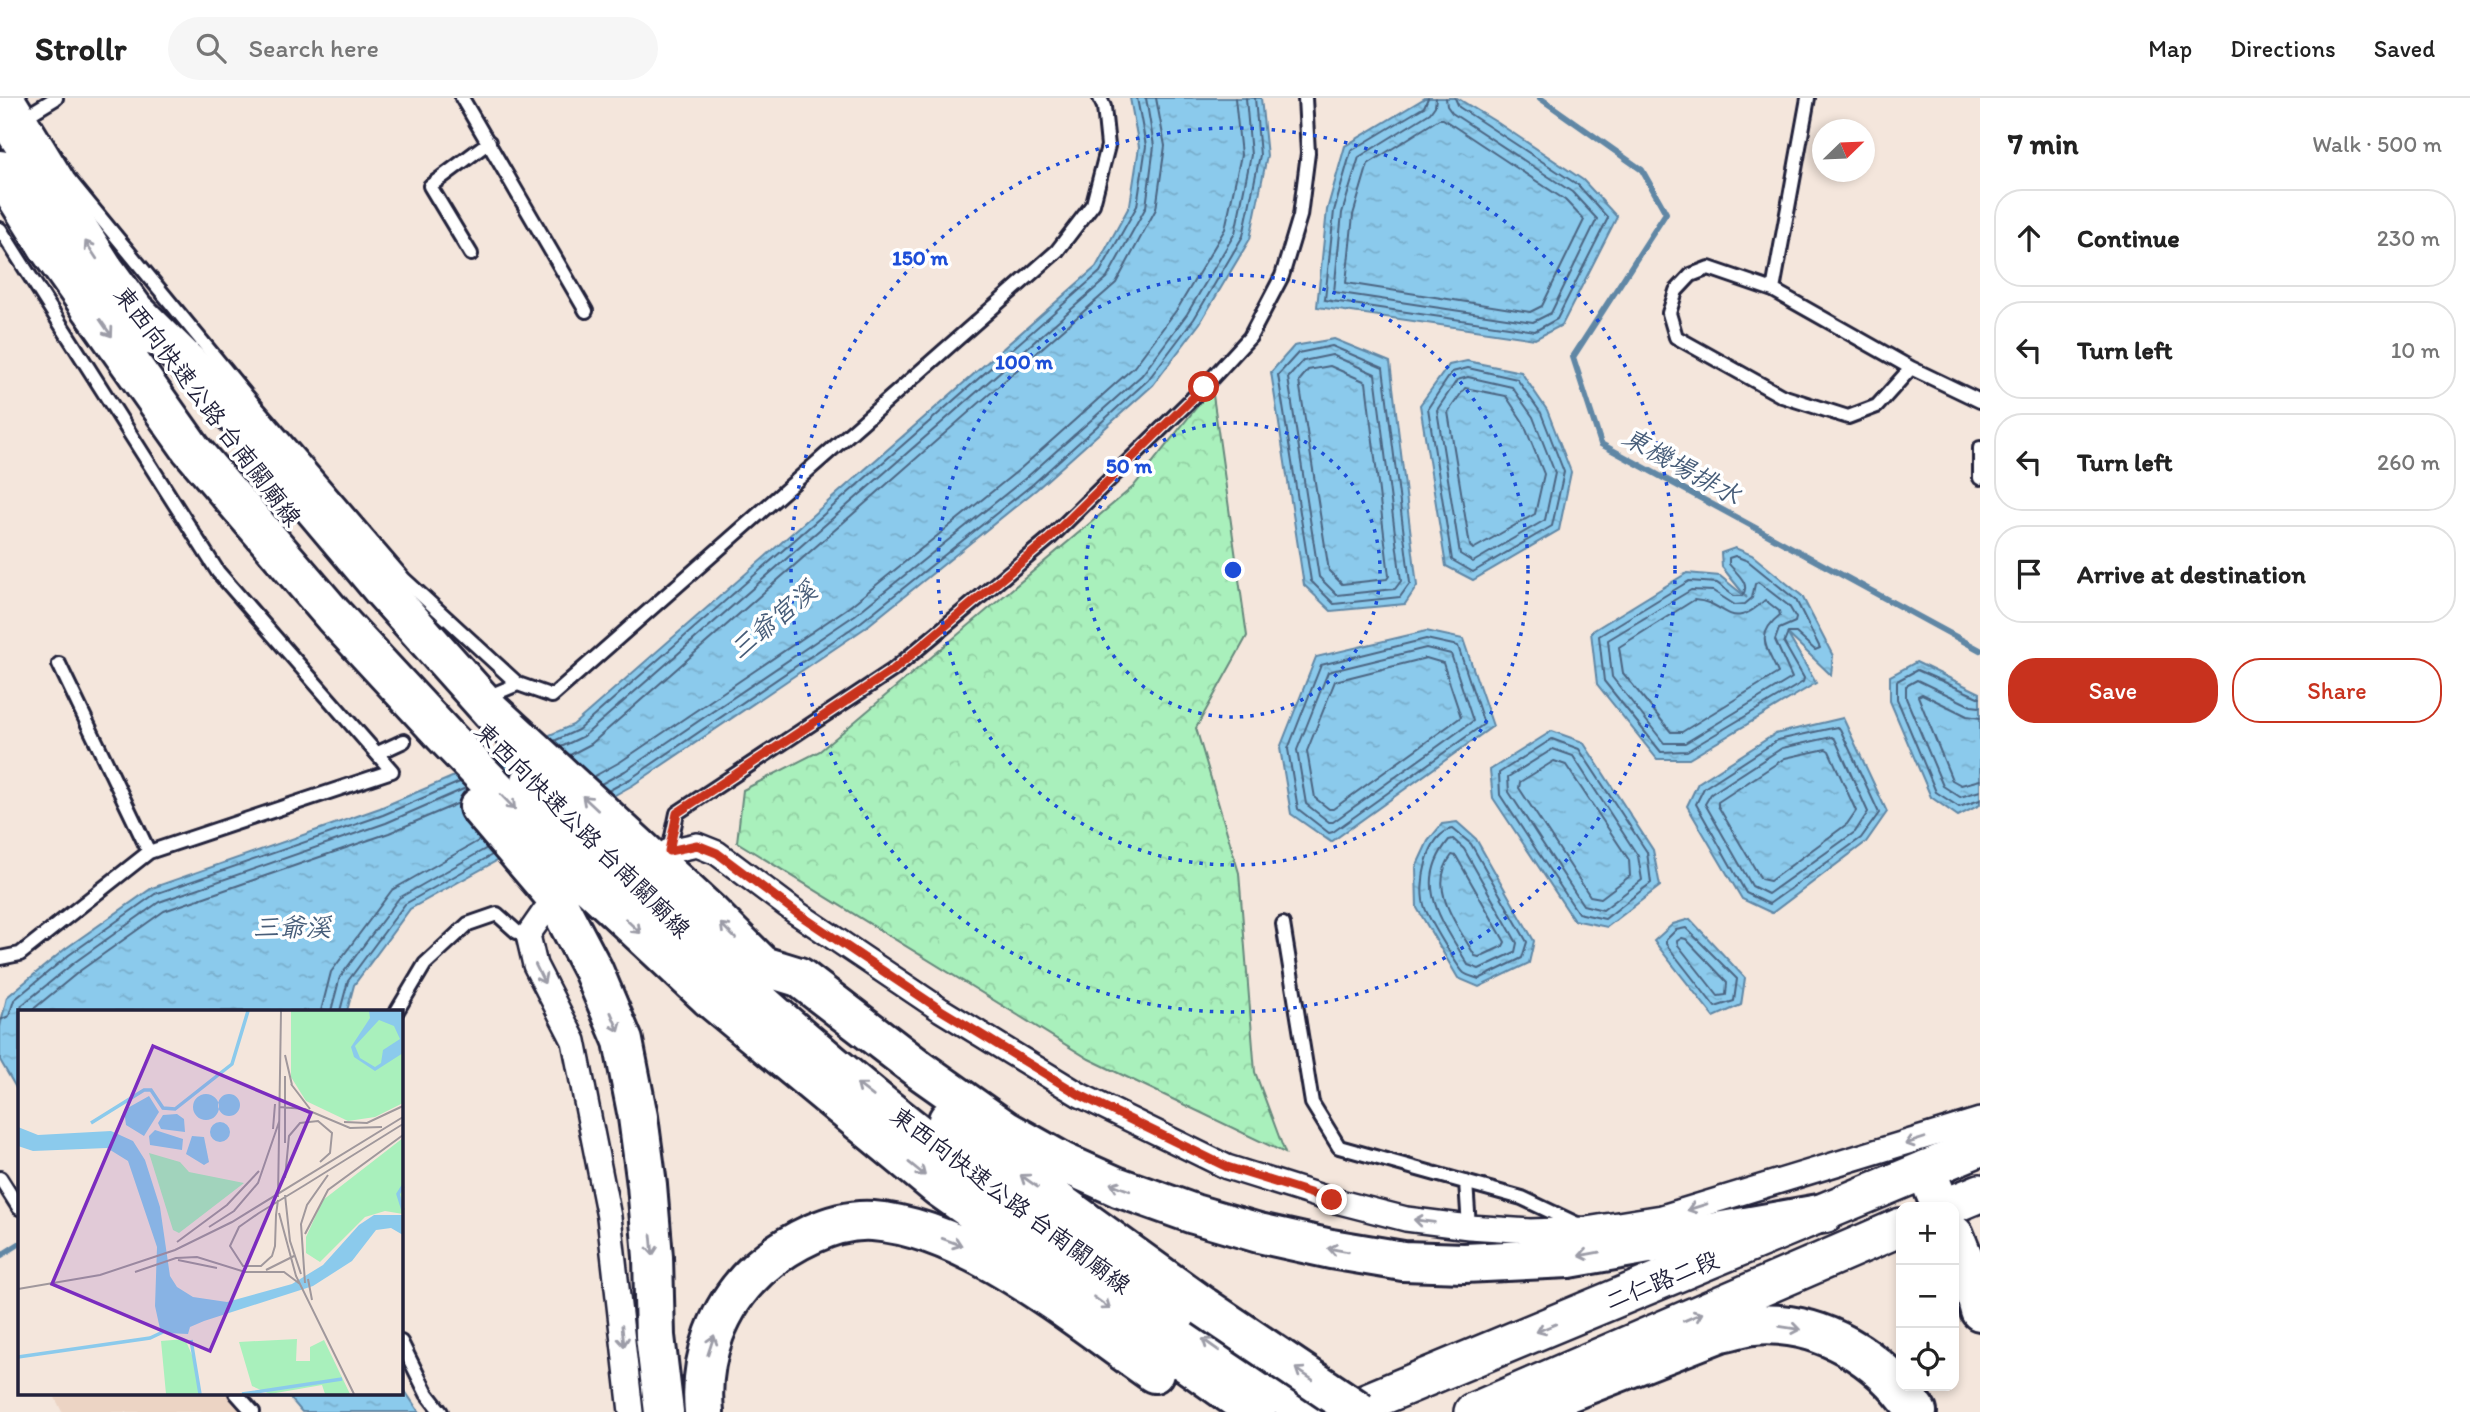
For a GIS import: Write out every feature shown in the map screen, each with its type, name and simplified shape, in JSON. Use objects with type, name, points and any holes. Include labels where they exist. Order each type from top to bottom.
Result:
[{"type":"highway","name":"東西向快速公路 台南關廟線","points":[[17,114],[104,269],[205,410],[455,724],[600,875],[735,980],[828,1061],[1161,1328],[1256,1412]]},
{"type":"highway","name":"東西向快速公路 台南關廟線","points":[[0,170],[48,247],[191,449],[266,563],[318,626],[455,724]]},
{"type":"highway","points":[[455,724],[508,839],[600,875],[763,966],[799,977],[920,1070],[994,1122],[1062,1162],[1118,1187],[1259,1233],[1403,1261],[1464,1263],[1569,1258],[1825,1213]]},
{"type":"highway","points":[[600,875],[593,970],[623,1041],[638,1117],[653,1257],[655,1336],[664,1412]]},
{"type":"highway","points":[[763,966],[850,1043],[1007,1165],[1161,1328],[1211,1412]]},
{"type":"highway","points":[[1926,1170],[1942,1202]]},
{"type":"highway","points":[[704,1412],[701,1387],[709,1349],[722,1314],[743,1283],[771,1257],[803,1238],[839,1225],[871,1220],[911,1228],[962,1245],[1016,1277],[1161,1328],[1360,1412]]},
{"type":"highway","points":[[1959,1247],[1971,1277],[1980,1311]]},
{"type":"highway","points":[[1517,1412],[1721,1332],[1754,1325],[1787,1327],[1816,1333],[1848,1346],[1879,1366],[1902,1389],[1917,1412]]},
{"type":"highway","name":"東西向快速公路 台南關廟線","points":[[1161,1328],[1307,1412]]},
{"type":"main road","name":"二仁路二段","points":[[1343,1412],[1980,1147]]},
{"type":"main road","points":[[1957,1202],[1980,1193]]},
{"type":"main road","name":"二仁路二段","points":[[1473,1412],[1896,1229]]},
{"type":"street","points":[[631,1412],[609,1217],[574,1041],[535,965],[528,935],[600,875],[697,845],[717,853],[797,913],[941,1010],[1080,1095],[1227,1167],[1332,1200],[1406,1219],[1530,1231],[1586,1228],[1662,1217],[1980,1120]]},
{"type":"lane","points":[[19,98],[17,114],[68,178],[395,569],[517,684],[552,696],[1057,251],[1093,204],[1108,146],[1104,107],[1100,98]]},
{"type":"lane","points":[[17,114],[56,98]]},
{"type":"lane","points":[[462,98],[586,311]]},
{"type":"lane","points":[[600,875],[677,813],[893,670],[1050,538],[1204,387],[1250,337],[1282,276],[1300,216],[1308,153],[1305,98]]},
{"type":"lane","points":[[1773,290],[1808,98]]},
{"type":"lane","points":[[471,254],[430,186],[489,142]]},
{"type":"lane","points":[[0,229],[218,572],[392,771],[149,852],[20,954],[0,958]]},
{"type":"lane","points":[[1911,368],[1877,406],[1848,417],[1782,396],[1676,337],[1669,313],[1676,292],[1690,275],[1709,268],[1773,290],[1911,368],[1980,401]]},
{"type":"lane","points":[[1980,448],[1980,478]]},
{"type":"lane","points":[[59,664],[149,852]]},
{"type":"lane","points":[[378,753],[455,724],[517,684]]},
{"type":"lane","points":[[398,1010],[425,964],[468,924],[497,914],[517,932],[528,935]]},
{"type":"lane","points":[[1283,924],[1312,1102],[1339,1147],[1522,1198],[1586,1228]]},
{"type":"lane","points":[[0,1178],[18,1206]]},
{"type":"lane","points":[[1466,1182],[1469,1227]]},
{"type":"lane","points":[[402,1344],[427,1394],[441,1412]]},
{"type":"lane","points":[[237,1394],[253,1412]]},
{"type":"shaded area","points":[[53,1394],[229,1394],[244,1412],[62,1412]]},
{"type":"green space","points":[[1212,388],[1247,636],[1196,728],[1239,873],[1255,1072],[1285,1153],[1089,1059],[737,842],[743,790],[820,751],[1133,487]]},
{"type":"water","name":"三爺溪","points":[[1130,98],[1261,98],[1267,156],[1250,239],[1200,323],[1153,385],[1037,489],[865,628],[633,785],[410,909],[354,985],[347,1010],[18,1010],[18,1091],[0,1060],[0,1027],[7,997],[65,949],[152,888],[380,808],[573,725],[1096,267],[1130,205],[1139,147]]},
{"type":"water","points":[[1425,98],[1457,98],[1498,123],[1583,180],[1617,217],[1562,325],[1535,339],[1317,307],[1327,210],[1345,146]]},
{"type":"water","points":[[1334,339],[1390,362],[1417,586],[1405,604],[1331,611],[1304,585],[1271,372],[1294,346]]},
{"type":"water","points":[[1467,361],[1521,372],[1547,410],[1571,472],[1559,530],[1473,580],[1446,566],[1420,405],[1449,365]]},
{"type":"water","points":[[1735,548],[1752,555],[1802,596],[1833,656],[1831,675],[1787,633],[1816,683],[1689,759],[1657,759],[1597,684],[1591,632],[1687,573],[1720,576],[1747,598],[1722,567],[1721,553]]},
{"type":"water","points":[[1426,631],[1463,639],[1493,726],[1331,842],[1291,814],[1280,748],[1316,657]]},
{"type":"water","points":[[1916,662],[1980,693],[1980,805],[1958,816],[1931,797],[1890,701],[1890,676]]},
{"type":"water","points":[[1843,718],[1887,812],[1866,842],[1772,913],[1742,899],[1687,806],[1698,783],[1775,734]]},
{"type":"water","points":[[1552,731],[1583,742],[1653,850],[1660,886],[1607,927],[1574,920],[1493,798],[1490,770]]},
{"type":"water","points":[[1457,822],[1476,839],[1534,941],[1529,963],[1479,987],[1458,978],[1417,908],[1416,867],[1428,841],[1442,824]]},
{"type":"water","points":[[1690,919],[1745,978],[1741,1005],[1714,1017],[1654,941],[1673,924]]},
{"type":"water","points":[[402,1386],[419,1412],[302,1412],[287,1394],[402,1394]]},
{"type":"waterway","name":"東機場排水","points":[[1540,98],[1642,170],[1666,213],[1573,357],[1601,444],[1980,650]]},
{"type":"waterway","points":[[0,1256],[18,1245]]},
{"type":"route","points":[[1204,387],[1050,538],[893,670],[677,813],[669,851],[697,845],[717,853],[797,913],[941,1010],[1080,1095],[1227,1167],[1332,1200]]},
{"type":"water label","name":"三爺宮溪","points":[[773,620]]}]
